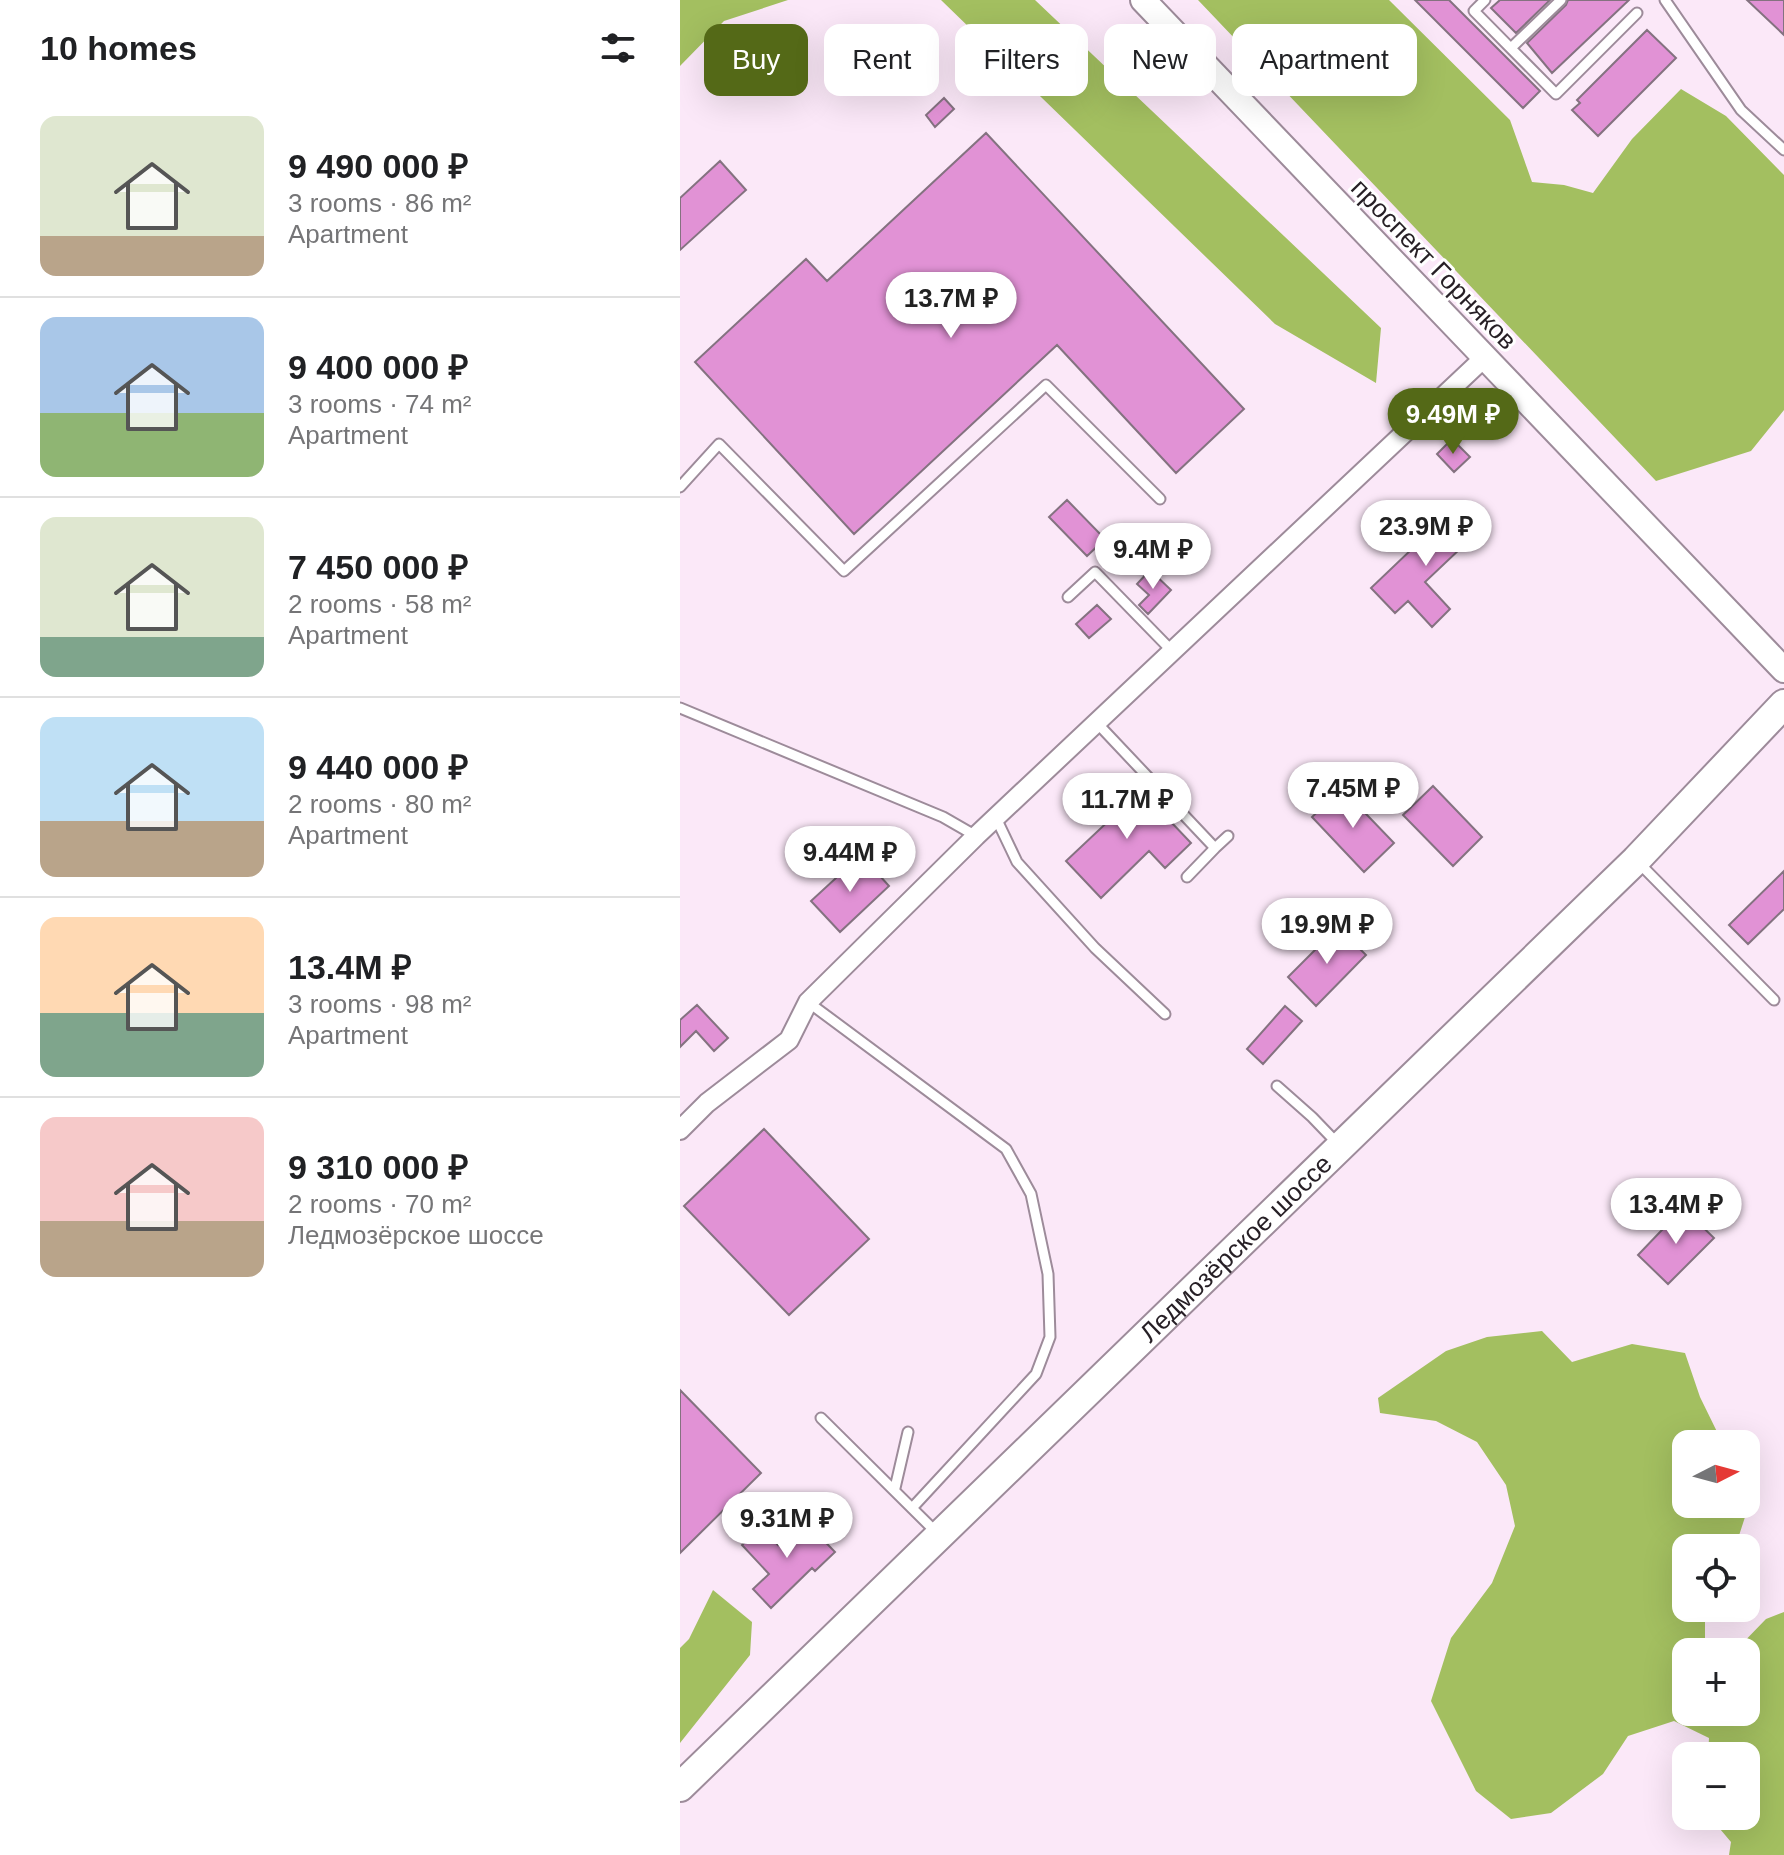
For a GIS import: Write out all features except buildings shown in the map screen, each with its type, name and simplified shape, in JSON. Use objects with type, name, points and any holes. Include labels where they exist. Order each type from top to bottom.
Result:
[{"type":"main road","name":"проспект Горняков","points":[[1143,0],[1784,670]]},
{"type":"main road","name":"Ледмозёрское шоссе","points":[[680,1787],[1636,860],[1784,704]]},
{"type":"street","points":[[680,1130],[707,1103],[789,1040],[808,1002],[976,836],[1485,357]]},
{"type":"lane","points":[[1485,0],[1474,11],[1556,94],[1637,13]]},
{"type":"lane","points":[[1511,48],[1561,0]]},
{"type":"lane","points":[[1665,0],[1741,110],[1784,150]]},
{"type":"lane","points":[[680,487],[719,444],[844,571],[1046,385],[1160,499]]},
{"type":"lane","points":[[1068,597],[1095,572],[1173,652]]},
{"type":"lane","points":[[680,708],[943,817],[976,836]]},
{"type":"lane","points":[[1097,723],[1215,848]]},
{"type":"lane","points":[[996,818],[1017,862],[1095,948],[1165,1014]]},
{"type":"lane","points":[[1187,877],[1228,836]]},
{"type":"lane","points":[[1636,860],[1774,1000]]},
{"type":"lane","points":[[808,1002],[1006,1149],[1031,1194],[1048,1274],[1050,1337],[1036,1374],[913,1507]]},
{"type":"lane","points":[[1277,1086],[1339,1145]]},
{"type":"lane","points":[[821,1418],[939,1535]]},
{"type":"lane","points":[[895,1488],[908,1432]]},
{"type":"green space","points":[[680,0],[788,0],[721,24],[704,24],[704,41],[680,66]]},
{"type":"green space","points":[[941,0],[1035,0],[1060,24],[966,24]]},
{"type":"green space","points":[[1198,0],[1389,0],[1413,24],[1232,24],[1232,36]]},
{"type":"green space","points":[[1417,28],[1510,120],[1532,182],[1564,185],[1593,193],[1632,139],[1681,89],[1726,116],[1784,175],[1784,410],[1751,451],[1656,481],[1289,96],[1417,96]]},
{"type":"green space","points":[[1088,50],[1104,65],[1104,96],[1136,96],[1381,328],[1376,383],[1275,324],[1040,96],[1088,96]]},
{"type":"green space","points":[[1542,1331],[1572,1362],[1632,1344],[1685,1353],[1700,1397],[1716,1430],[1672,1430],[1672,1518],[1745,1518],[1740,1534],[1672,1534],[1672,1622],[1705,1622],[1705,1638],[1672,1638],[1672,1722],[1628,1736],[1603,1774],[1551,1813],[1511,1819],[1476,1791],[1431,1701],[1451,1638],[1492,1583],[1515,1526],[1506,1485],[1477,1442],[1436,1421],[1380,1413],[1378,1398],[1446,1351],[1487,1337]]},
{"type":"green space","points":[[713,1590],[752,1622],[750,1655],[680,1743],[680,1648],[689,1639]]},
{"type":"green space","points":[[1784,1612],[1784,1855],[1729,1855],[1731,1842],[1721,1830],[1760,1830],[1760,1742],[1709,1742],[1709,1738],[1684,1726],[1760,1726],[1760,1638],[1748,1638],[1766,1619]]}]
